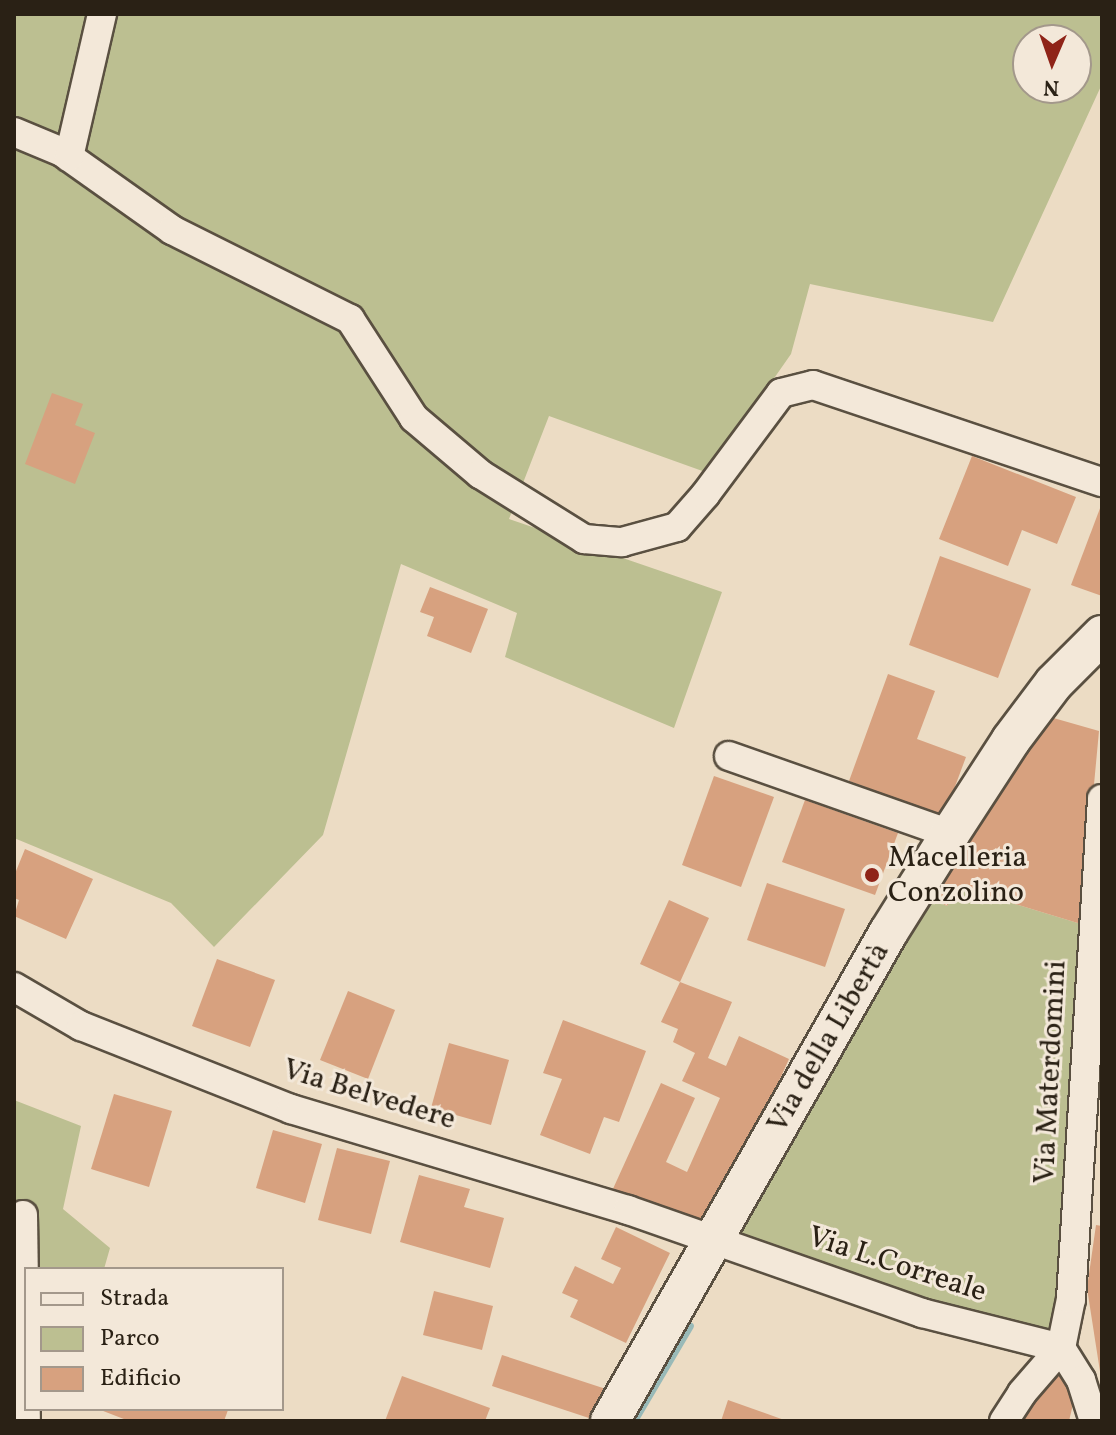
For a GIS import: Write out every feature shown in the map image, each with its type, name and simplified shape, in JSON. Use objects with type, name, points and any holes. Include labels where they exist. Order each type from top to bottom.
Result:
[{"type":"main road","name":"Via della Libertà","points":[[610,1421],[716,1240],[888,933],[950,834],[1054,683],[1102,635]]},
{"type":"street","points":[[69,157],[102,14]]},
{"type":"street","points":[[14,132],[69,157],[172,230],[350,319],[414,418],[480,474],[584,539],[622,542],[677,527],[705,495],[781,393],[813,385],[1102,482]]},
{"type":"street","points":[[729,756],[950,834]]},
{"type":"street","name":"Via Materdomini","points":[[1061,1348],[1071,1299],[1079,1212],[1102,799]]},
{"type":"street","name":"Via Belvedere","points":[[14,987],[81,1026],[228,1087],[716,1240]]},
{"type":"street","points":[[23,1215],[24,1284]]},
{"type":"street","name":"Via L.Correale","points":[[716,1240],[922,1313],[1061,1348]]},
{"type":"street","points":[[1004,1421],[1022,1393],[1061,1348],[1081,1380],[1094,1421]]},
{"type":"green space","points":[[14,14],[1102,14],[1102,84],[993,322],[810,284],[791,354],[708,473],[549,416],[509,519],[722,592],[674,728],[505,657],[517,613],[401,564],[323,835],[214,947],[171,903],[14,838]]},
{"type":"green space","points":[[959,887],[1081,924],[1061,1348],[716,1240],[928,897],[947,906]]},
{"type":"green space","points":[[14,1100],[81,1126],[63,1209],[110,1248],[105,1267],[24,1267],[14,1393]]},
{"type":"building","points":[[52,393],[83,404],[75,425],[95,433],[75,484],[25,464]]},
{"type":"building","points":[[972,456],[1076,497],[1057,544],[1022,530],[1008,566],[939,539]]},
{"type":"building","points":[[1102,503],[1102,596],[1071,585]]},
{"type":"building","points":[[940,556],[1031,589],[998,678],[909,645]]},
{"type":"building","points":[[430,587],[488,609],[471,653],[427,636],[434,617],[420,612]]},
{"type":"building","points":[[888,674],[935,691],[917,739],[966,757],[944,816],[849,781]]},
{"type":"building","points":[[1043,715],[1099,731],[1081,924],[959,887],[947,906],[929,897]]},
{"type":"building","points":[[714,776],[774,797],[741,887],[682,865]]},
{"type":"building","points":[[805,800],[898,833],[875,895],[782,862]]},
{"type":"building","points":[[25,849],[93,879],[66,939],[14,916],[19,900],[14,898],[14,876]]},
{"type":"building","points":[[767,883],[845,909],[825,967],[747,940]]},
{"type":"building","points":[[669,900],[709,918],[680,982],[640,964]]},
{"type":"building","points":[[217,959],[275,980],[250,1047],[192,1026]]},
{"type":"building","points":[[680,982],[732,1002],[708,1058],[726,1066],[739,1036],[789,1059],[710,1234],[612,1191],[661,1083],[695,1098],[666,1162],[687,1172],[720,1098],[682,1081],[695,1053],[673,1042],[678,1029],[661,1022]]},
{"type":"building","points":[[348,991],[395,1010],[368,1079],[320,1060]]},
{"type":"building","points":[[563,1020],[646,1051],[619,1122],[604,1117],[590,1154],[540,1135],[562,1079],[543,1073]]},
{"type":"building","points":[[449,1043],[509,1060],[491,1125],[431,1108]]},
{"type":"building","points":[[114,1094],[172,1111],[149,1187],[91,1169]]},
{"type":"building","points":[[273,1130],[322,1144],[305,1203],[256,1188]]},
{"type":"building","points":[[337,1148],[390,1161],[371,1234],[318,1220]]},
{"type":"building","points":[[419,1175],[470,1189],[464,1207],[504,1218],[490,1268],[400,1242]]},
{"type":"building","points":[[1096,1225],[1102,1226],[1101,1378],[1087,1288]]},
{"type":"building","points":[[616,1227],[670,1253],[626,1343],[570,1317],[578,1300],[562,1293],[575,1266],[613,1284],[621,1268],[601,1259]]},
{"type":"building","points":[[434,1291],[493,1306],[482,1350],[423,1335]]},
{"type":"building","points":[[502,1355],[606,1389],[595,1420],[492,1386]]},
{"type":"building","points":[[1052,1374],[1069,1376],[1075,1396],[1069,1421],[1020,1421]]},
{"type":"building","points":[[402,1376],[490,1408],[485,1421],[385,1421]]},
{"type":"building","points":[[728,1400],[787,1421],[721,1421]]},
{"type":"building","points":[[103,1411],[228,1411],[224,1421],[129,1421]]},
{"type":"waterway","points":[[634,1421],[690,1326]]},
{"type":"place","name":"Macelleria Conzolino","points":[[872,875]]}]
